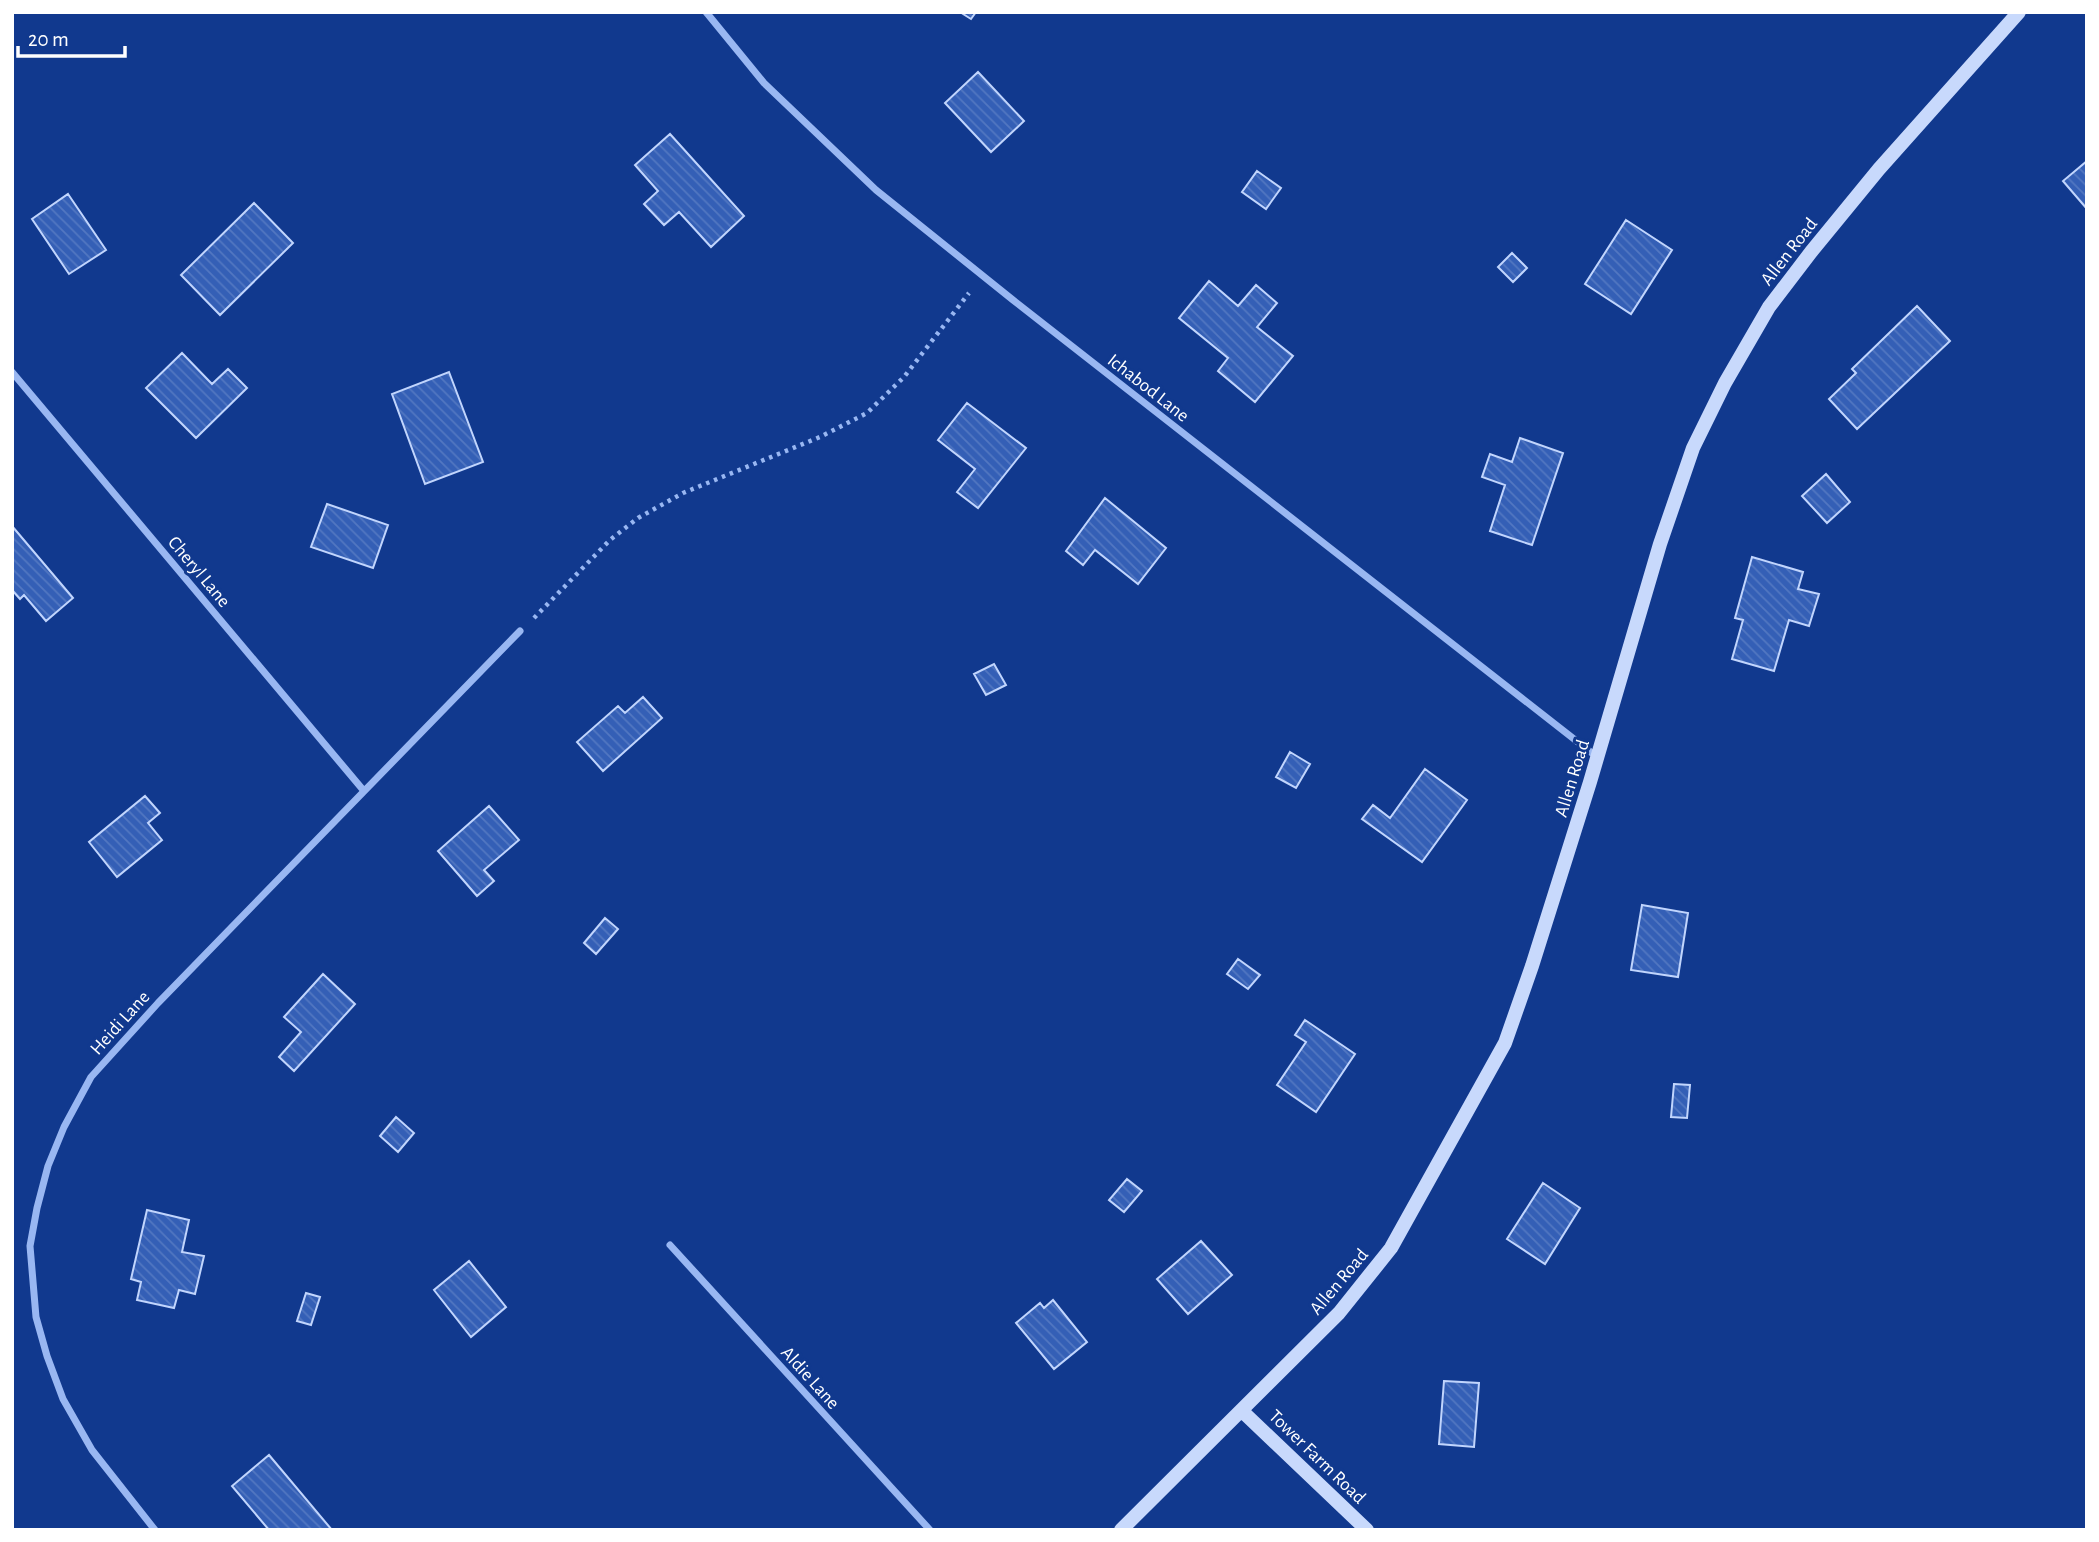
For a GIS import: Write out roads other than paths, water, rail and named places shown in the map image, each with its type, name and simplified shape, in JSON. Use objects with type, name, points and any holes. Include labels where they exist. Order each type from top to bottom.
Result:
[{"type":"street","name":"Ichabod Lane","points":[[706,12],[764,83],[876,190],[1598,757]]},
{"type":"street","name":"Allen Road","points":[[1121,1530],[1339,1314],[1391,1248],[1505,1043],[1528,979],[1598,757],[1660,544],[1693,448],[1769,307],[1880,169],[2019,12]]},
{"type":"street","name":"Cheryl Lane","points":[[12,372],[364,791]]},
{"type":"street","name":"Heidi Lane","points":[[155,1530],[92,1450],[63,1399],[47,1356],[36,1317],[30,1246],[48,1166],[64,1127],[91,1077],[158,1003],[520,631]]},
{"type":"street","name":"Aldie Lane","points":[[670,1245],[930,1530]]},
{"type":"street","name":"Tower Farm Road","points":[[1242,1411],[1367,1530]]}]
